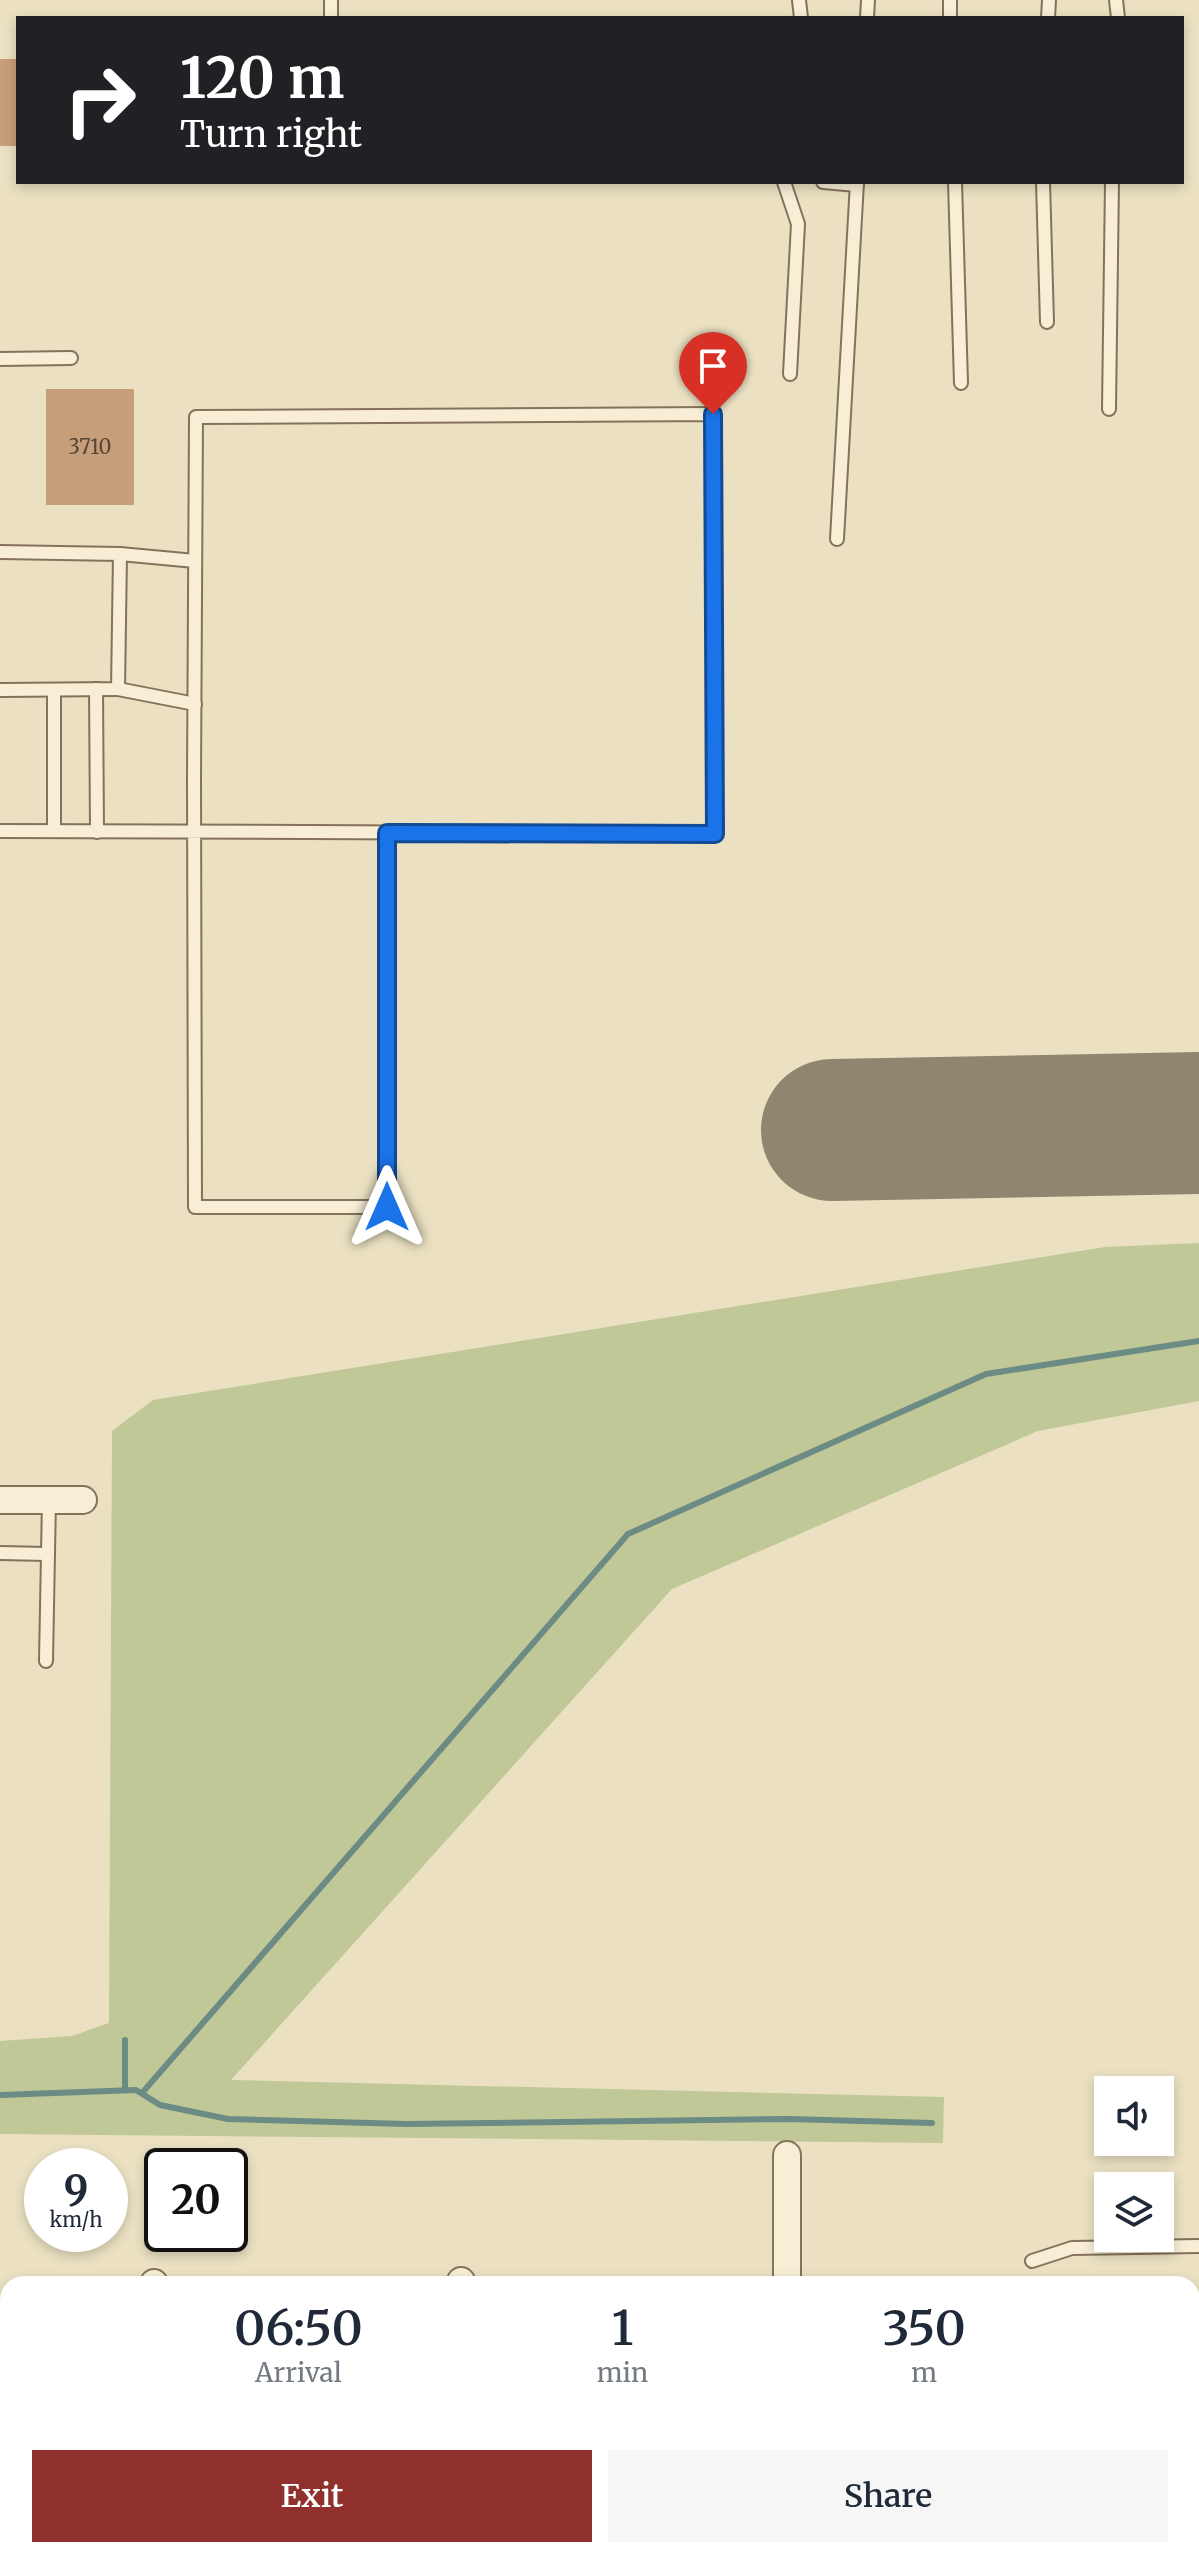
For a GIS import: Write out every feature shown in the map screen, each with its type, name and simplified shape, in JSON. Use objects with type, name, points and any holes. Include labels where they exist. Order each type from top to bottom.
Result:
[{"type":"street","points":[[0,1500],[83,1500]]},
{"type":"street","points":[[787,2155],[787,2276]]},
{"type":"lane","points":[[785,184],[798,224],[790,374]]},
{"type":"lane","points":[[837,539],[857,184]]},
{"type":"lane","points":[[955,184],[961,383]]},
{"type":"lane","points":[[1043,184],[1047,322]]},
{"type":"lane","points":[[1109,409],[1112,184]]},
{"type":"lane","points":[[0,359],[71,358]]},
{"type":"lane","points":[[0,831],[97,832],[194,832],[715,834],[713,414],[196,417],[194,832],[195,1207],[387,1207],[387,833]]},
{"type":"lane","points":[[0,552],[120,554],[195,561]]},
{"type":"lane","points":[[118,689],[120,554]]},
{"type":"lane","points":[[96,689],[97,832]]},
{"type":"lane","points":[[0,690],[118,689],[195,704]]},
{"type":"lane","points":[[54,690],[54,831]]},
{"type":"lane","points":[[46,1661],[49,1500]]},
{"type":"lane","points":[[0,1553],[47,1554]]},
{"type":"lane","points":[[1032,2261],[1072,2248],[1199,2246]]},
{"type":"green space","points":[[1199,1243],[1199,1401],[1038,1431],[672,1589],[231,2080],[944,2097],[943,2143],[0,2134],[0,2041],[72,2036],[109,2023],[112,1431],[153,1400],[1105,1247]]},
{"type":"building","points":[[0,59],[16,59],[16,146],[0,146]]},
{"type":"building","points":[[46,389],[134,389],[134,505],[46,505]]},
{"type":"waterway","points":[[142,2093],[628,1534],[986,1374],[1199,1341]]},
{"type":"waterway","points":[[125,2040],[125,2090]]},
{"type":"waterway","points":[[0,2095],[136,2090],[160,2105],[228,2119],[406,2124],[790,2119],[932,2123]]},
{"type":"runway","points":[[832,1130],[1199,1123]]},
{"type":"route","points":[[387,1207],[387,833],[715,834],[713,414]]}]
